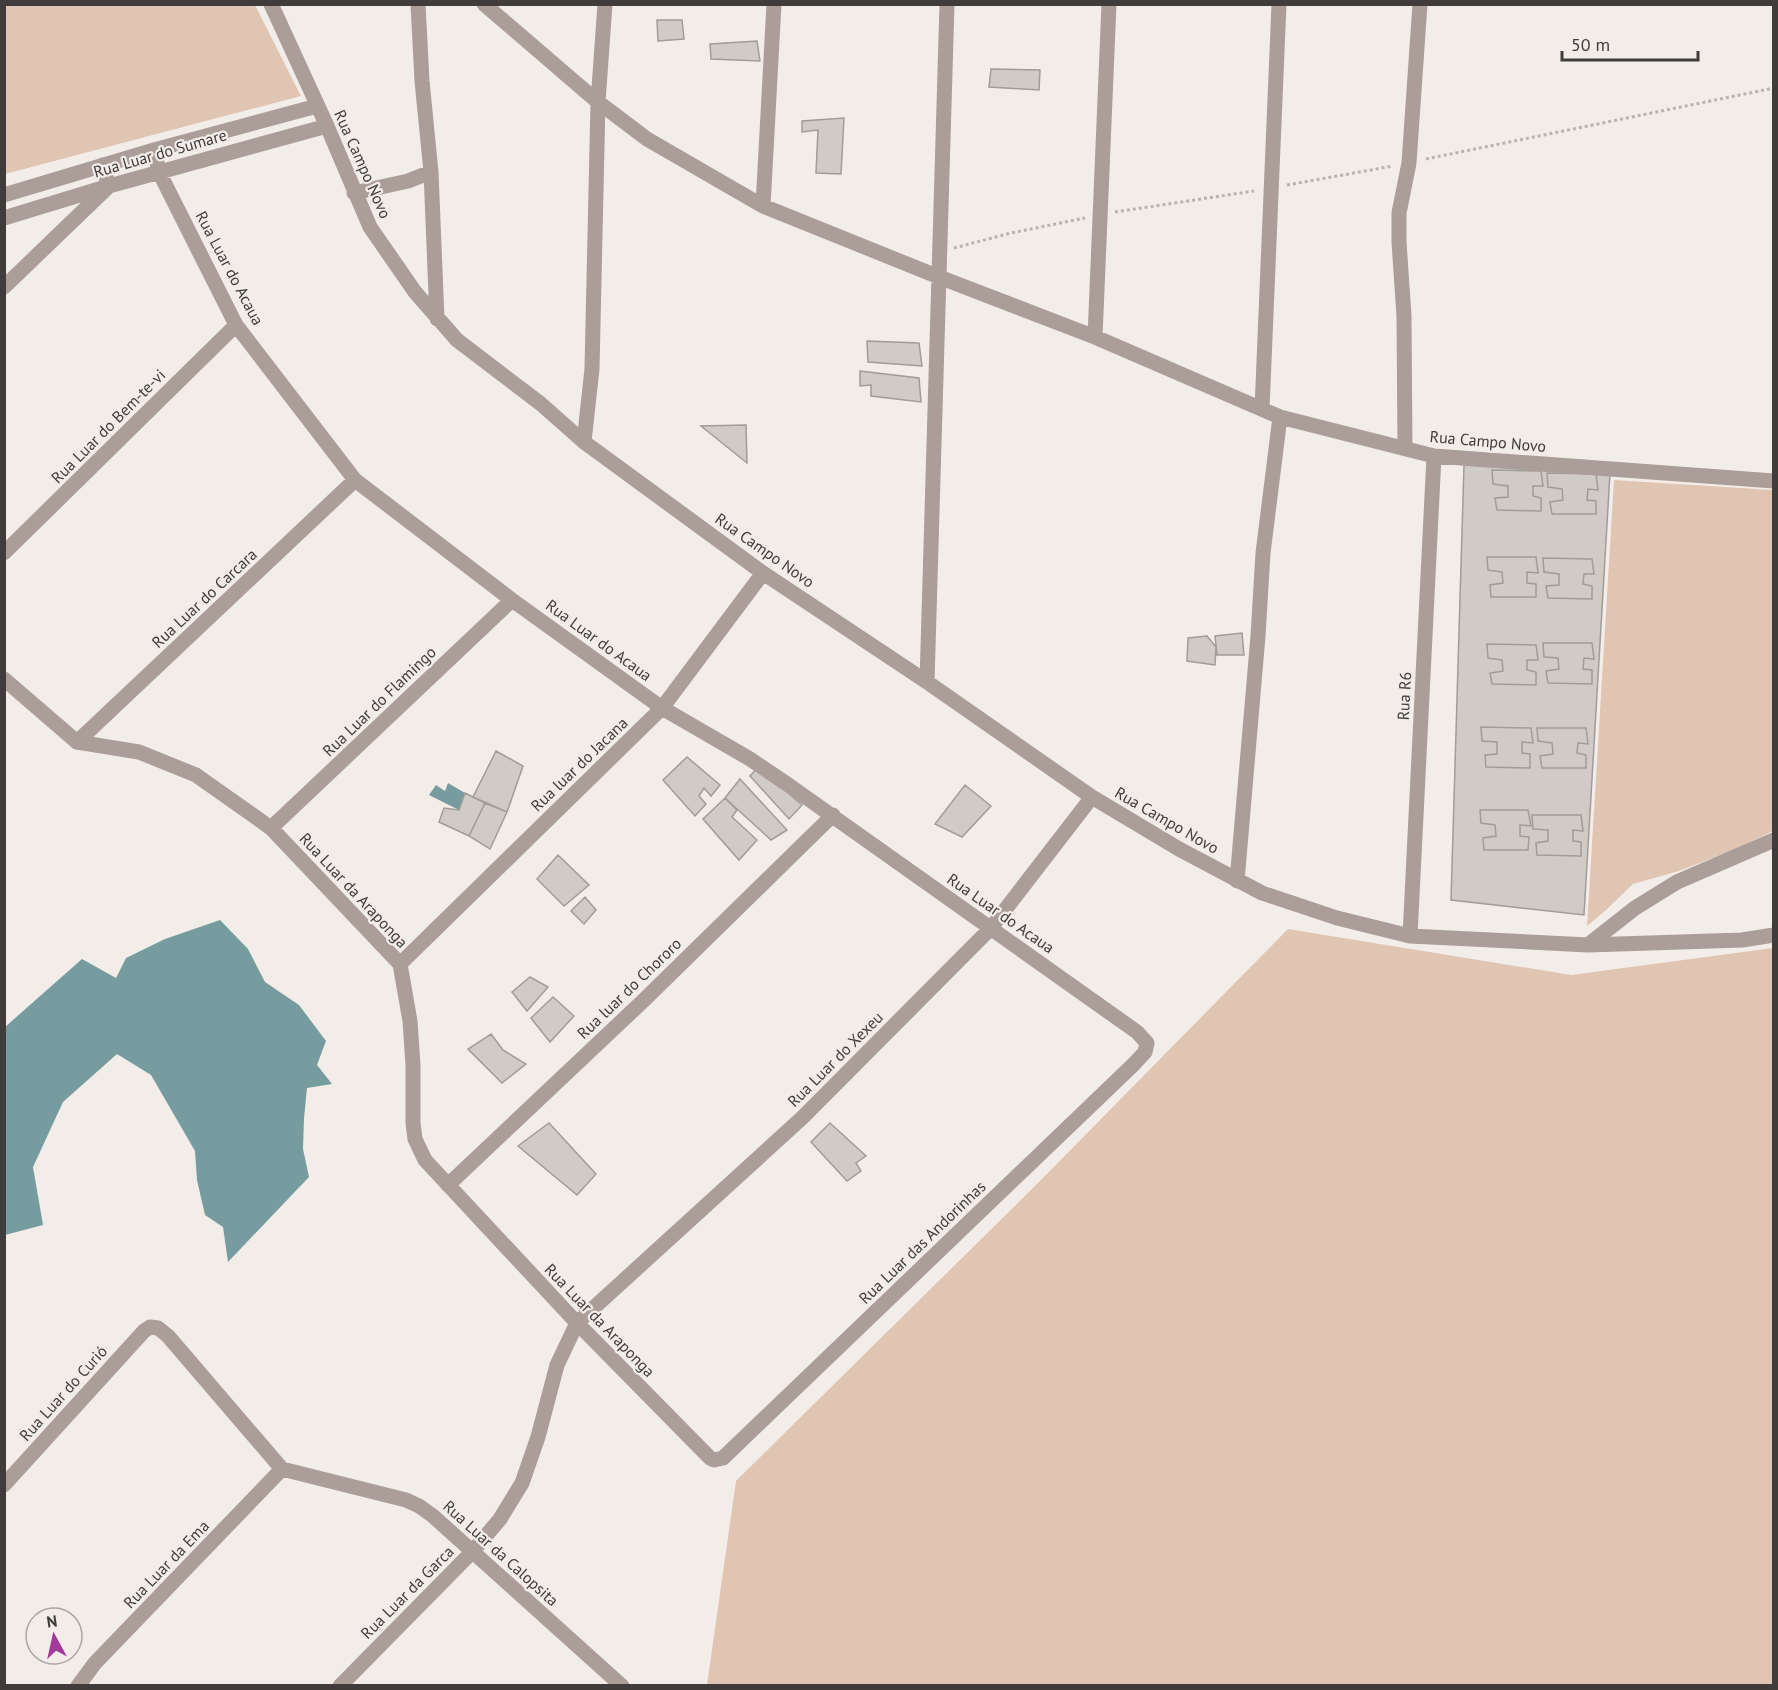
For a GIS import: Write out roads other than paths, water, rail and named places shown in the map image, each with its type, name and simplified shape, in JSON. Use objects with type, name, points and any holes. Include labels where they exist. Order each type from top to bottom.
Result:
[{"type":"street","name":"Rua Campo Novo","points":[[270,4],[327,126],[369,227],[415,292],[457,340],[541,404],[584,442],[763,573],[1092,796],[1179,849],[1262,893],[1337,918],[1410,936],[1588,945],[1742,940],[1773,934]]},
{"type":"street","points":[[418,4],[430,172],[437,319]]},
{"type":"street","name":"Rua Campo Novo","points":[[484,4],[598,102],[647,139],[763,206],[1095,337],[1280,417],[1434,456],[1773,481]]},
{"type":"street","points":[[584,442],[592,358],[598,102],[605,4]]},
{"type":"street","points":[[763,206],[774,4]]},
{"type":"street","points":[[927,682],[946,4]]},
{"type":"street","points":[[1095,337],[1109,4]]},
{"type":"street","points":[[1262,409],[1279,4]]},
{"type":"street","points":[[1405,449],[1404,316],[1399,222],[1408,163],[1420,4]]},
{"type":"street","name":"Rua Luar do Sumare","points":[[4,195],[154,150],[317,106]]},
{"type":"street","name":"Rua Luar do Sumare","points":[[4,218],[109,186],[327,126]]},
{"type":"street","name":"Rua Luar do Acaua","points":[[154,150],[159,172],[236,325],[355,480],[512,600],[662,708],[750,759],[834,815],[1137,1032],[1147,1043]]},
{"type":"street","points":[[4,287],[109,186],[102,165]]},
{"type":"street","points":[[354,193],[408,181],[430,172]]},
{"type":"street","name":"Rua Luar do Bem-te-vi","points":[[4,553],[236,325]]},
{"type":"street","points":[[1237,881],[1263,553],[1280,417]]},
{"type":"street","name":"Rua R6","points":[[1410,936],[1434,456]]},
{"type":"street","name":"Rua Luar do Carcara","points":[[77,742],[355,480]]},
{"type":"street","name":"Rua luar do Jacana","points":[[400,964],[662,708],[763,573]]},
{"type":"street","name":"Rua Luar do Flamingo","points":[[271,828],[512,600]]},
{"type":"street","points":[[4,679],[77,742]]},
{"type":"street","name":"Rua Luar da Araponga","points":[[77,742],[139,752],[196,775],[271,828],[400,964],[410,1021],[413,1065],[412,1123],[415,1139],[424,1160],[577,1323],[714,1460]]},
{"type":"street","name":"Rua Luar do Xexeu","points":[[577,1323],[803,1117],[991,928],[1092,796]]},
{"type":"street","name":"Rua luar do Chororo","points":[[448,1185],[834,815]]},
{"type":"street","points":[[1588,945],[1635,908],[1677,882],[1773,840]]},
{"type":"street","name":"Rua Luar das Andorinhas","points":[[714,1460],[723,1458],[1134,1064],[1144,1052],[1147,1043]]},
{"type":"street","name":"Rua Luar da Garca","points":[[340,1686],[473,1551],[500,1519],[522,1483],[538,1437],[556,1365],[577,1323]]},
{"type":"street","name":"Rua Luar do Curió","points":[[4,1485],[150,1327],[158,1328],[168,1336],[282,1469]]},
{"type":"street","name":"Rua Luar da Calopsita","points":[[282,1469],[406,1500],[419,1506],[473,1551],[615,1684]]},
{"type":"street","name":"Rua Luar da Ema","points":[[78,1686],[95,1663],[282,1469]]},
{"type":"water","points":[[448,783],[465,793],[459,810],[429,795],[436,785],[445,791]]},
{"type":"water","points":[[220,920],[248,949],[265,982],[299,1005],[326,1041],[317,1065],[332,1084],[307,1088],[303,1149],[309,1177],[228,1262],[223,1227],[205,1215],[197,1180],[195,1151],[151,1075],[117,1054],[63,1102],[33,1167],[43,1225],[5,1235],[5,1027],[82,959],[116,978],[126,958],[165,939]]}]
